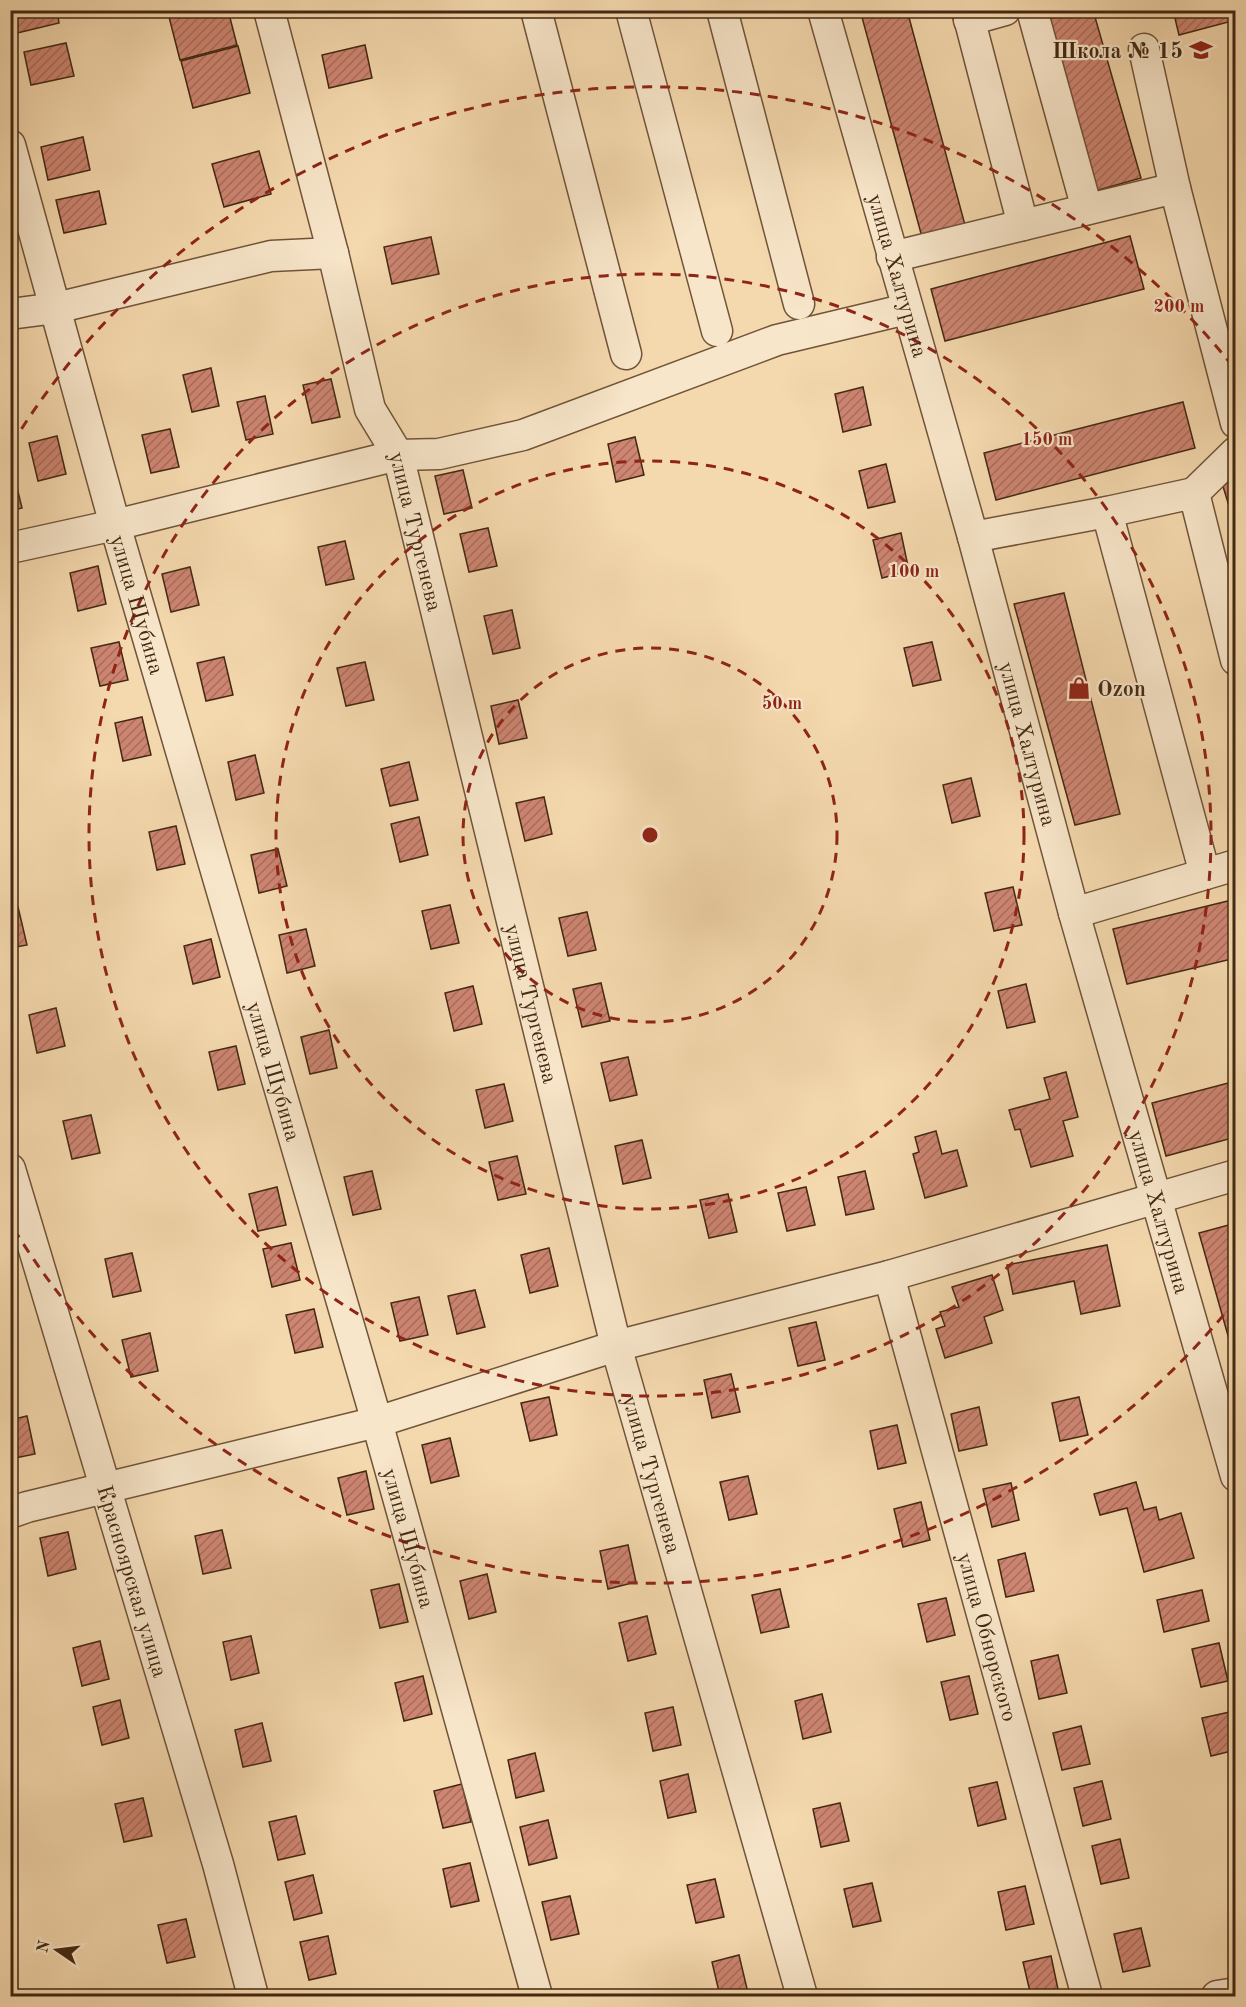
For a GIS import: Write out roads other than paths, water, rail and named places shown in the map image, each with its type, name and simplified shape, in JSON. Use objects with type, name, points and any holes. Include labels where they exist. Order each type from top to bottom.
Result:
[{"type":"street","name":"улица Тургенева","points":[[269,10],[333,253],[370,409],[398,454],[615,1346],[802,1996]]},
{"type":"street","points":[[536,10],[626,354]]},
{"type":"street","points":[[631,10],[717,332]]},
{"type":"street","points":[[722,10],[799,304]]},
{"type":"street","name":"улица Халтурина","points":[[823,10],[973,537],[1074,913],[1236,1476]]},
{"type":"street","points":[[1005,10],[968,15],[1023,225]]},
{"type":"street","points":[[1032,10],[1087,209]]},
{"type":"street","points":[[1144,49],[1174,188],[1236,423]]},
{"type":"street","name":"улица Шубина","points":[[10,145],[115,525],[377,1422],[537,1996]]},
{"type":"street","points":[[892,257],[1174,188]]},
{"type":"street","points":[[10,314],[56,308],[272,256],[333,253]]},
{"type":"street","points":[[10,548],[115,525],[398,454],[439,454],[522,435],[777,340],[907,309]]},
{"type":"street","points":[[973,537],[1194,493],[1236,452]]},
{"type":"street","points":[[1194,493],[1236,660]]},
{"type":"street","points":[[1107,512],[1205,874]]},
{"type":"street","points":[[1074,913],[1236,865]]},
{"type":"street","name":"Красноярская улица","points":[[10,1169],[218,1864],[253,1996]]},
{"type":"street","points":[[10,1513],[27,1506],[377,1422],[615,1346],[889,1276],[1236,1175]]},
{"type":"street","name":"улица Обнорского","points":[[889,1276],[1087,1996]]},
{"type":"street","points":[[1217,1996],[1236,1993]]},
{"type":"place","name":"Школа № 15","points":[[1201,50]]},
{"type":"place","name":"Ozon","points":[[1079,688]]}]
